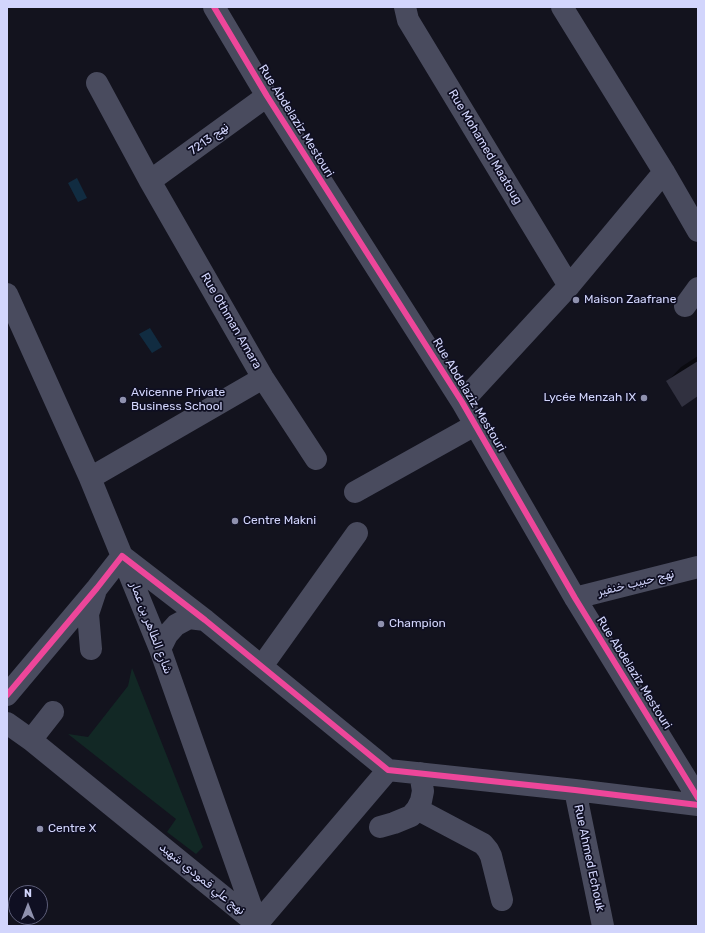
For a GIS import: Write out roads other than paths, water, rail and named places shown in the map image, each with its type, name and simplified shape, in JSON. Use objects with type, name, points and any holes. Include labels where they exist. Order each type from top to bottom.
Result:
[{"type":"street","name":"Rue Abdelaziz Mestouri","points":[[214,7],[267,96],[462,402],[574,598],[698,798]]},
{"type":"street","name":"Rue Mohamed Maatoug","points":[[405,7],[408,20],[569,286]]},
{"type":"street","points":[[562,7],[664,172],[698,231]]},
{"type":"street","name":"Rue Othman Amara","points":[[97,83],[150,181],[263,378],[316,459]]},
{"type":"street","name":"نهج 7213","points":[[150,181],[267,96]]},
{"type":"street","points":[[462,402],[569,286],[664,172]]},
{"type":"street","points":[[685,306],[698,288]]},
{"type":"street","name":"شارع الطاهر بن عمار","points":[[7,294],[90,478],[160,649],[258,925]]},
{"type":"street","points":[[90,478],[263,378]]},
{"type":"street","points":[[355,492],[476,425]]},
{"type":"street","points":[[262,666],[357,533]]},
{"type":"street","points":[[7,694],[97,588],[122,556],[262,666],[388,770],[698,805]]},
{"type":"street","name":"نهج حبيب خنفير","points":[[574,598],[698,567]]},
{"type":"street","points":[[91,649],[88,614],[97,588]]},
{"type":"street","points":[[160,649],[167,635],[176,625],[189,618],[204,620]]},
{"type":"street","points":[[30,740],[53,712]]},
{"type":"street","name":"نهج علي قمودي شهيد","points":[[7,723],[258,925]]},
{"type":"street","points":[[258,925],[388,770]]},
{"type":"street","points":[[380,827],[411,816],[417,808],[421,801],[423,791],[420,773]]},
{"type":"street","name":"Rue Ahmed Echouk","points":[[574,790],[602,926]]},
{"type":"street","points":[[417,808],[482,844],[488,850],[491,856],[502,900]]},
{"type":"water","points":[[77,178],[87,198],[78,202],[68,183]]},
{"type":"water","points":[[150,328],[162,347],[152,353],[139,334]]},
{"type":"place","name":"Maison Zaafrane","points":[[576,300]]},
{"type":"place","name":"Lycée Menzah IX","points":[[644,398]]},
{"type":"place","name":"Avicenne Private Business School","points":[[123,400]]},
{"type":"place","name":"Centre Makni","points":[[235,521]]},
{"type":"place","name":"Champion","points":[[381,624]]},
{"type":"place","name":"Centre X","points":[[40,829]]}]
